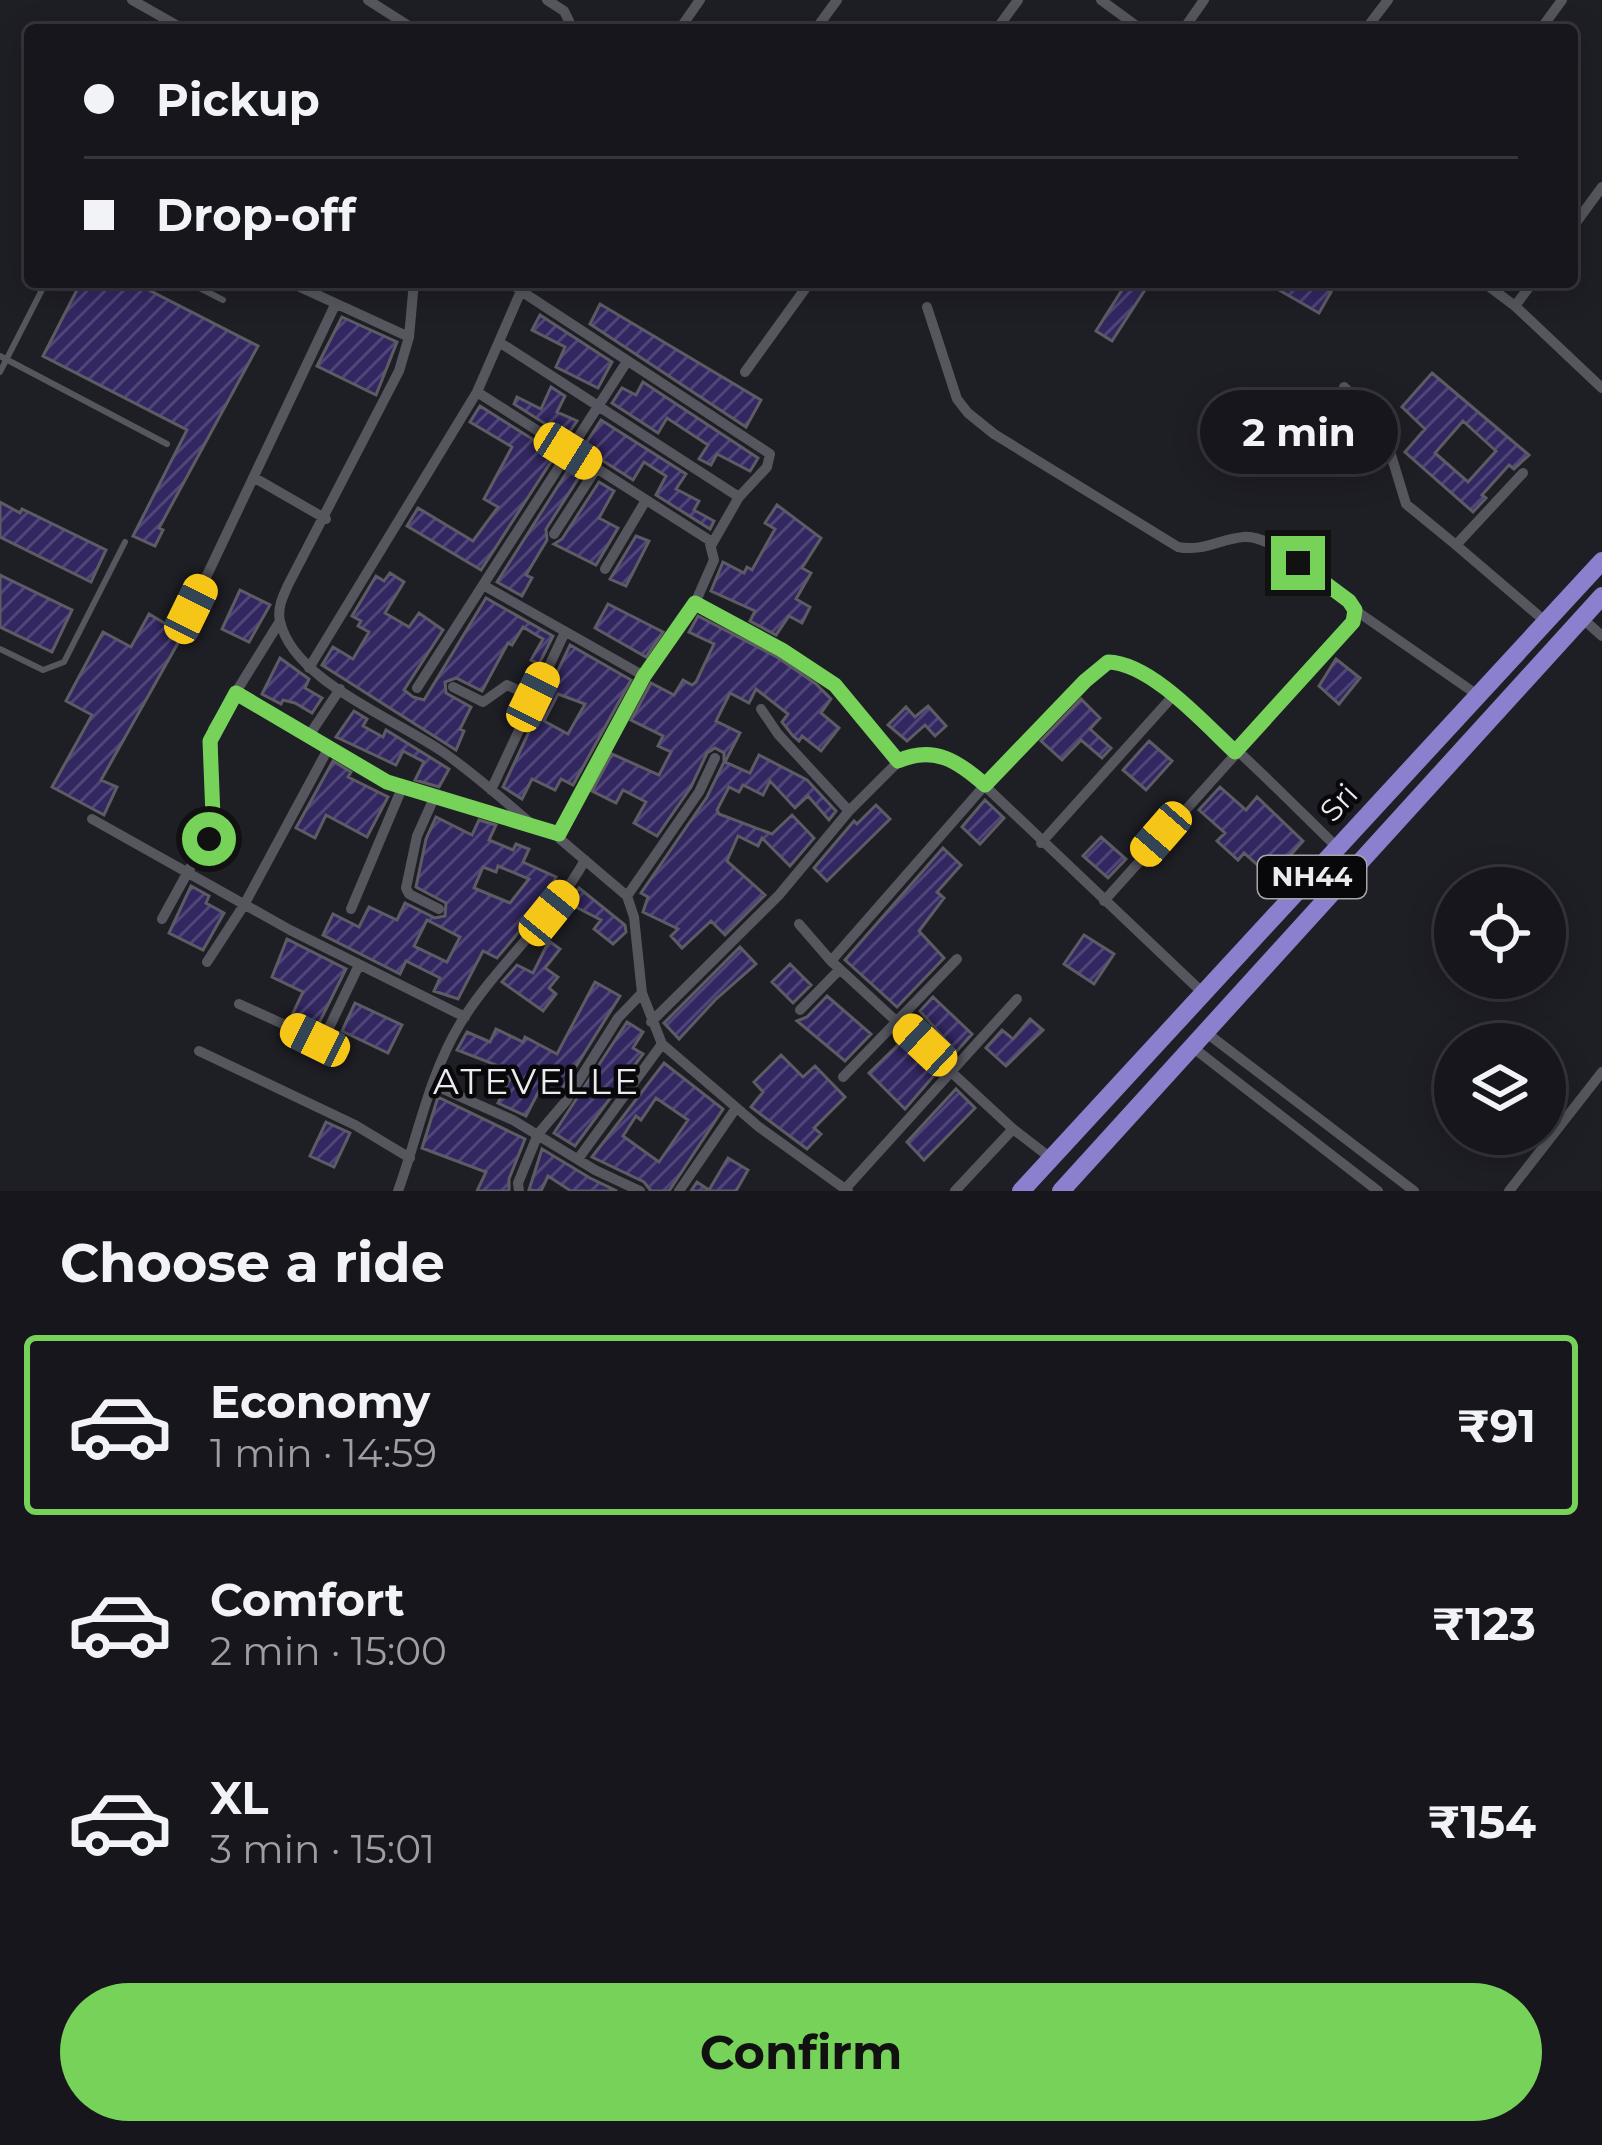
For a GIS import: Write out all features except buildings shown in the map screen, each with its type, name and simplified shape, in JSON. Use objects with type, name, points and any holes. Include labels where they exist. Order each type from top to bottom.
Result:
[{"type":"highway","name":"Sri","points":[[1021,1191],[1602,562]]},
{"type":"highway","name":"NH44","points":[[1061,1191],[1602,596]]},
{"type":"highway","points":[[1070,1140],[1090,1160]]},
{"type":"street","points":[[132,0],[152,6]]},
{"type":"street","points":[[368,0],[406,24]]},
{"type":"street","points":[[547,0],[563,11],[568,24]]},
{"type":"street","points":[[819,24],[837,0]]},
{"type":"street","points":[[1101,0],[1134,24]]},
{"type":"street","points":[[1370,24],[1388,0]]},
{"type":"street","points":[[1578,220],[1602,187]]},
{"type":"street","points":[[301,288],[409,337]]},
{"type":"street","points":[[162,919],[212,828],[210,741],[280,621],[287,585],[326,519],[399,371],[409,337],[413,288]]},
{"type":"street","points":[[517,288],[770,454],[767,467],[739,497],[712,544],[714,560],[695,603],[644,676],[559,834]]},
{"type":"street","points":[[745,373],[804,288]]},
{"type":"street","points":[[1491,288],[1602,388]]},
{"type":"street","points":[[1515,306],[1528,288]]},
{"type":"street","points":[[309,668],[477,392],[520,291]]},
{"type":"street","points":[[191,609],[335,305]]},
{"type":"street","points":[[927,307],[957,399],[994,434],[1178,547],[1203,548],[1245,536],[1271,544],[1355,610],[1479,696]]},
{"type":"street","points":[[499,342],[739,497]]},
{"type":"street","points":[[417,688],[626,362]]},
{"type":"street","points":[[1344,387],[1381,422],[1406,504],[1546,622]]},
{"type":"street","points":[[477,392],[712,544]]},
{"type":"street","points":[[554,534],[596,469]]},
{"type":"street","points":[[1456,545],[1523,473]]},
{"type":"street","points":[[255,478],[326,519]]},
{"type":"street","points":[[605,569],[646,500]]},
{"type":"street","points":[[483,585],[644,676]]},
{"type":"street","points":[[695,603],[835,685],[898,761]]},
{"type":"street","points":[[1104,901],[1353,622],[1355,610]]},
{"type":"street","points":[[1582,618],[1602,636]]},
{"type":"street","points":[[280,621],[309,668],[440,749],[536,828]]},
{"type":"street","points":[[491,790],[565,632]]},
{"type":"street","points":[[800,1010],[985,785],[1108,662],[1133,668],[1173,695],[1338,848]]},
{"type":"street","points":[[453,687],[483,702],[507,685],[533,697]]},
{"type":"street","points":[[308,737],[340,689]]},
{"type":"street","points":[[236,693],[402,788],[559,834],[627,896],[634,917],[642,993],[662,1044],[736,1108],[847,1190],[1017,999]]},
{"type":"street","points":[[1041,843],[1173,695]]},
{"type":"street","points":[[760,709],[849,811]]},
{"type":"street","points":[[207,962],[244,905],[328,749]]},
{"type":"street","points":[[650,1022],[779,896],[849,811],[898,761],[934,753],[964,767],[985,785],[1204,994]]},
{"type":"street","points":[[627,896],[699,792],[715,758]]},
{"type":"street","points":[[351,909],[402,788]]},
{"type":"street","points":[[434,798],[417,836],[406,888],[439,909]]},
{"type":"street","points":[[92,819],[244,905],[465,1017]]},
{"type":"street","points":[[398,1191],[412,1141],[465,1017],[570,886],[585,860]]},
{"type":"street","points":[[799,924],[836,965],[1012,1130],[1052,1159]]},
{"type":"street","points":[[843,1078],[957,959]]},
{"type":"street","points":[[238,1004],[318,1040],[327,1032],[359,965]]},
{"type":"street","points":[[519,1191],[538,1134],[566,1101],[618,1018],[642,993]]},
{"type":"street","points":[[1197,1038],[1378,1191]]},
{"type":"street","points":[[1197,1038],[1414,1191]]},
{"type":"street","points":[[578,1159],[662,1044]]},
{"type":"street","points":[[199,1051],[355,1125],[410,1158]]},
{"type":"street","points":[[1509,1191],[1602,1072]]},
{"type":"street","points":[[434,1085],[538,1134],[640,1191]]},
{"type":"street","points":[[679,1191],[736,1108]]},
{"type":"street","points":[[955,1191],[1012,1130]]},
{"type":"lane","points":[[0,372],[3,358],[43,288]]},
{"type":"lane","points":[[200,288],[223,300]]},
{"type":"lane","points":[[3,358],[167,444]]},
{"type":"lane","points":[[0,649],[43,670],[64,662],[125,542]]},
{"type":"district","name":"ATEVELLE","points":[[537,1081]]},
{"type":"route","points":[[209,839],[213,816],[210,741],[236,693],[387,782],[559,834],[644,676],[695,603],[835,685],[898,761],[934,753],[964,767],[985,785],[1108,662],[1133,668],[1173,695],[1235,752],[1353,622],[1355,610],[1349,601],[1298,563]]}]
